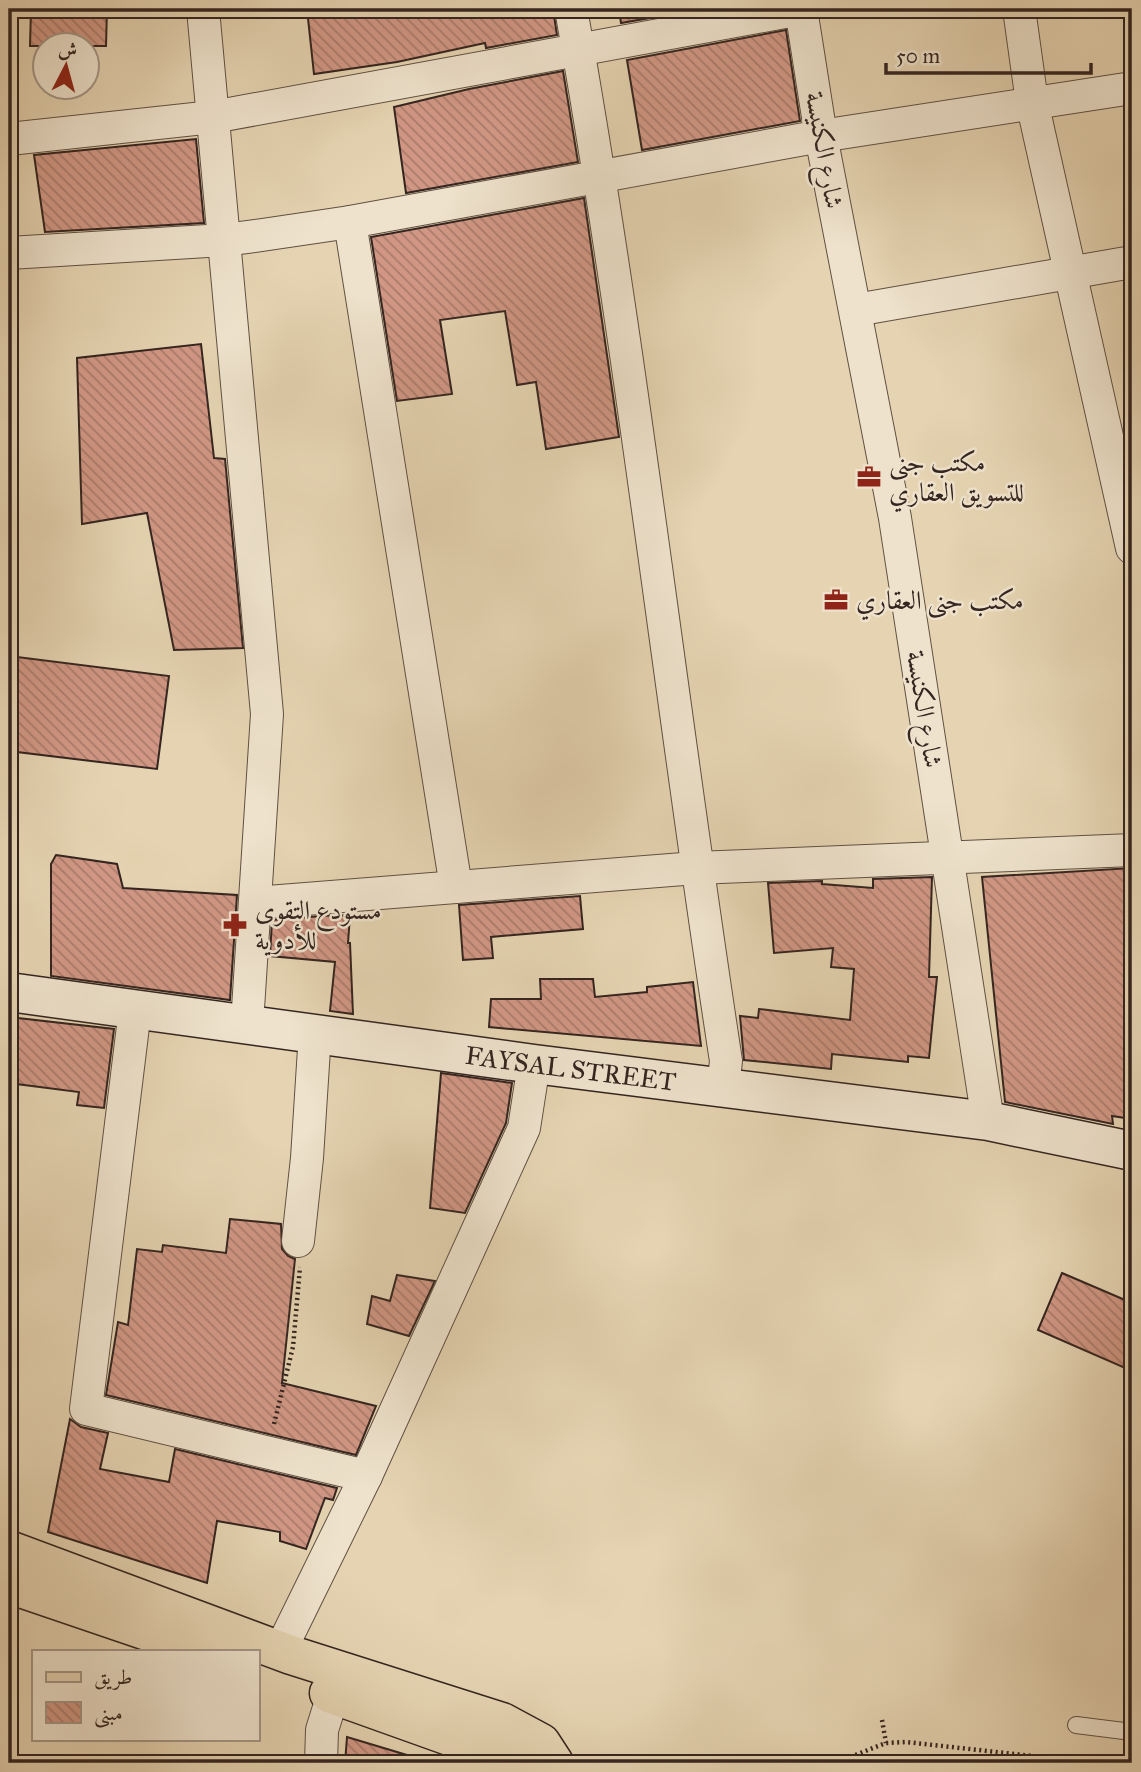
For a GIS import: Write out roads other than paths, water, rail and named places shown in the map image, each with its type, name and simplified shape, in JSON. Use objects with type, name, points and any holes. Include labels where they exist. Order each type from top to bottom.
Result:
[{"type":"main road","name":"FAYSAL STREET","points":[[9,992],[534,1064],[988,1121],[1132,1151]]},
{"type":"main road","points":[[9,1550],[245,1650]]},
{"type":"main road","points":[[9,1584],[204,1650]]},
{"type":"main road","points":[[269,1660],[334,1695],[480,1747],[510,1763]]},
{"type":"main road","points":[[269,1660],[502,1722],[541,1743],[554,1763]]},
{"type":"street","points":[[202,9],[267,714],[247,1024]]},
{"type":"street","points":[[571,9],[600,174],[696,868],[726,1061],[723,1087]]},
{"type":"street","points":[[9,139],[212,117],[801,9]]},
{"type":"street","name":"شارع الكنيسة","points":[[801,9],[821,136],[895,519],[988,1121]]},
{"type":"street","points":[[1019,9],[1032,102],[1132,548]]},
{"type":"street","points":[[9,253],[224,240],[349,222],[600,174],[821,136],[1132,88]]},
{"type":"street","points":[[349,222],[456,887]]},
{"type":"street","points":[[856,310],[1132,262]]},
{"type":"street","points":[[256,903],[696,868],[1132,850]]},
{"type":"street","points":[[135,1010],[86,1409],[366,1476]]},
{"type":"street","points":[[298,1241],[307,1158],[314,1034]]},
{"type":"street","points":[[269,1660],[366,1476],[524,1128],[534,1064]]},
{"type":"street","points":[[321,1763],[322,1730],[334,1695]]},
{"type":"lane","points":[[1076,1726],[1132,1732]]},
{"type":"place","name":"مكتب جنى للتسويق العقاري","points":[[869,477]]},
{"type":"place","name":"مكتب جنى العقاري","points":[[836,600]]},
{"type":"place","name":"مستودع التقوى للأدوية","points":[[235,925]]}]
